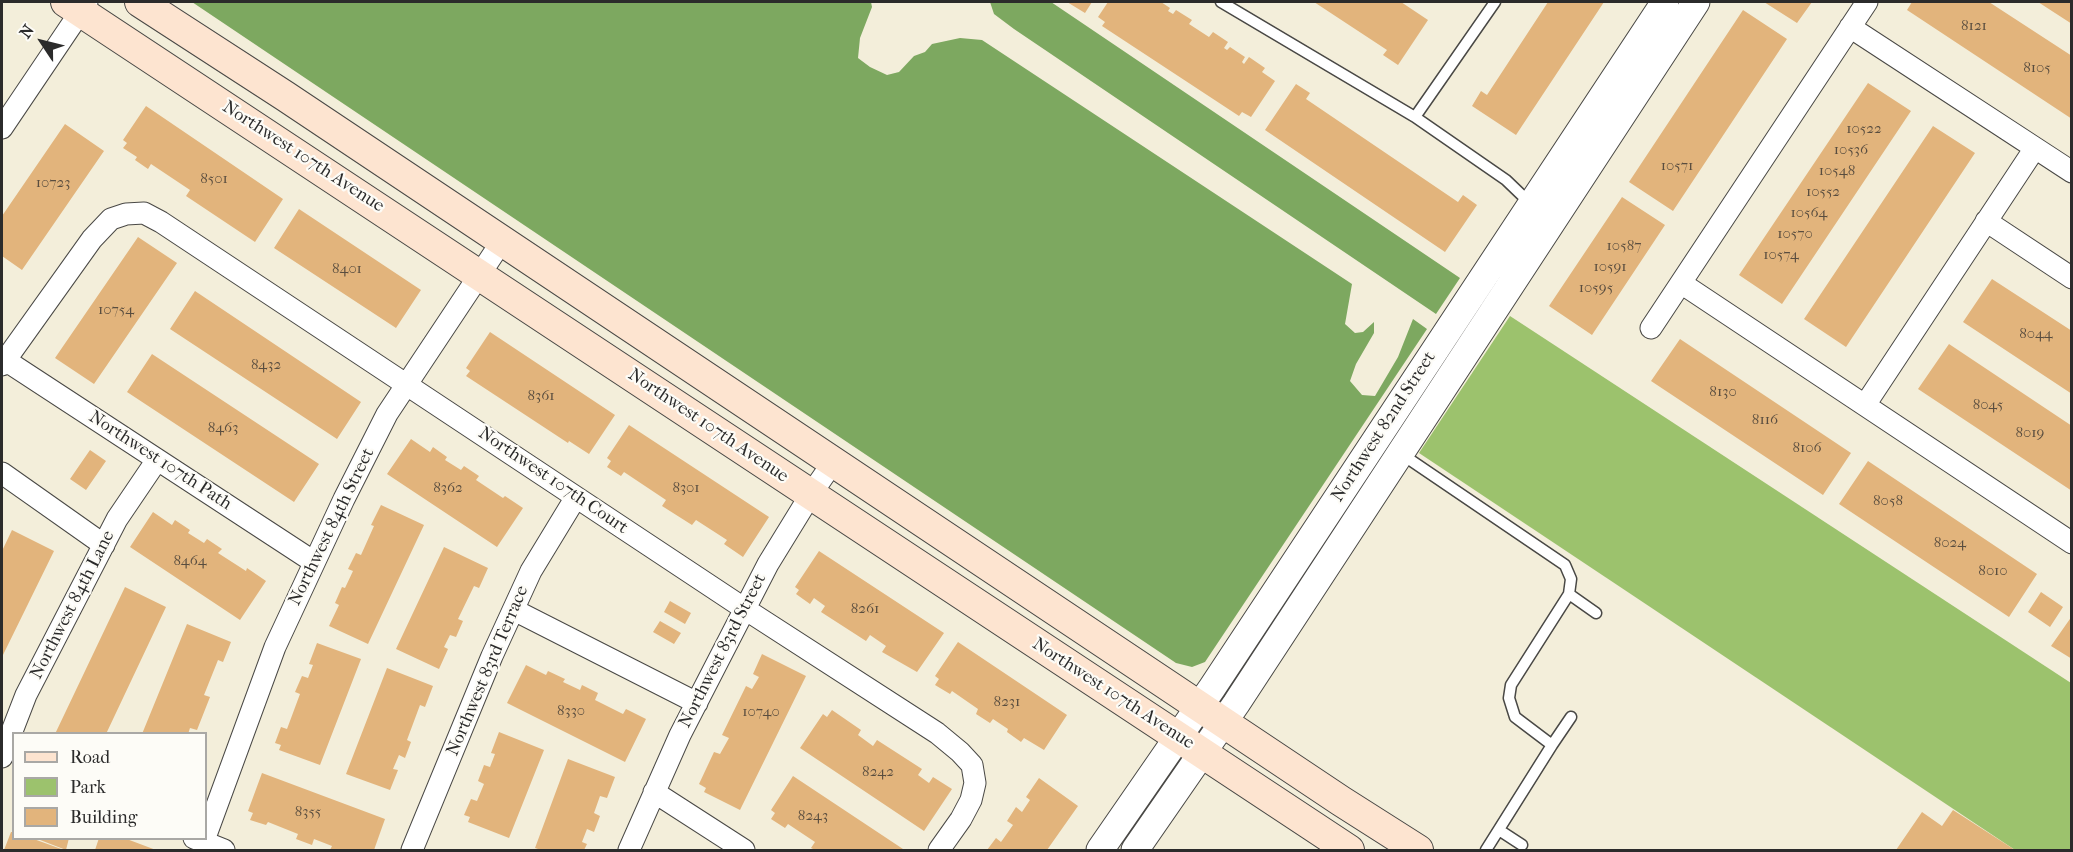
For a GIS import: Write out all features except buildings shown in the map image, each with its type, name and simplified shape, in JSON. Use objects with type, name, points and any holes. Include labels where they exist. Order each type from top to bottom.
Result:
[{"type":"main road","name":"Northwest 107th Avenue","points":[[140,2],[1418,850]]},
{"type":"main road","name":"Northwest 107th Avenue","points":[[78,5],[1350,850]]},
{"type":"street","name":"Northwest 82nd Street","points":[[1212,714],[1532,204],[1665,2]]},
{"type":"street","name":"Northwest 82nd Street","points":[[1135,850],[1191,745],[1400,453],[1696,2]]},
{"type":"street","points":[[1651,328],[1867,2]]},
{"type":"street","points":[[2,128],[78,5]]},
{"type":"street","points":[[1850,27],[2072,172]]},
{"type":"street","points":[[1865,405],[2035,148]]},
{"type":"street","name":"Northwest 107th Court","points":[[3,363],[92,239],[111,219],[126,214],[144,213],[937,733],[972,765],[975,783],[971,800],[961,819],[939,850]]},
{"type":"street","points":[[1986,221],[2072,278]]},
{"type":"street","name":"Northwest 84th Street","points":[[207,825],[275,647],[382,425],[502,241]]},
{"type":"street","points":[[1681,283],[2072,543]]},
{"type":"street","name":"Northwest 107th Path","points":[[3,363],[314,562]]},
{"type":"street","name":"Northwest 84th Lane","points":[[5,742],[26,694],[117,519],[157,460]]},
{"type":"street","name":"Northwest 83rd Street","points":[[629,850],[697,703],[781,540],[834,461]]},
{"type":"street","points":[[2,473],[104,545]]},
{"type":"street","name":"Northwest 83rd Terrace","points":[[412,850],[492,656],[531,571],[576,496]]},
{"type":"street","points":[[514,609],[697,703]]},
{"type":"street","name":"Northwest 82nd Street","points":[[1100,850],[1191,745]]},
{"type":"street","points":[[654,792],[744,850]]},
{"type":"street","points":[[201,841],[224,850]]},
{"type":"lane","points":[[1221,2],[1415,117],[1506,180],[1532,204]]},
{"type":"lane","points":[[1415,117],[1495,2]]},
{"type":"lane","points":[[1400,453],[1565,565],[1571,579],[1569,594],[1511,685],[1509,698],[1515,717],[1552,745]]},
{"type":"lane","points":[[1569,594],[1596,613]]},
{"type":"lane","points":[[1486,850],[1571,717]]},
{"type":"lane","points":[[1499,830],[1522,845]]},
{"type":"green space","points":[[192,2],[871,2],[872,7],[860,38],[858,58],[870,67],[887,75],[899,72],[914,56],[925,52],[932,44],[960,38],[982,40],[1352,284],[1345,324],[1355,333],[1363,332],[1374,322],[1374,333],[1356,364],[1350,381],[1362,395],[1375,396],[1398,357],[1413,319],[1427,329],[1205,662],[1192,667],[1176,663]]},
{"type":"green space","points":[[990,2],[1051,2],[1460,278],[1436,314],[1014,29],[994,14]]},
{"type":"green space","points":[[1510,316],[2071,683],[2071,850],[2015,850],[1419,453]]}]
